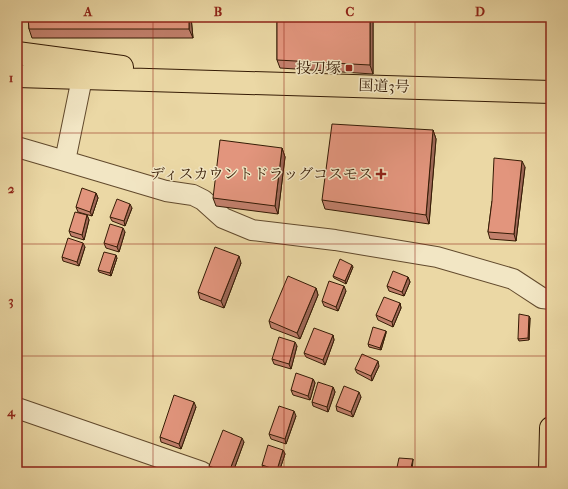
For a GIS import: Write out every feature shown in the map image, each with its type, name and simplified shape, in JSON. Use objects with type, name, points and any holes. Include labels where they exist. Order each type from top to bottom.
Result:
[{"type":"main road","name":"国道3号","points":[[17,53],[216,80]]},
{"type":"main road","name":"国道3号","points":[[17,76],[216,80],[551,92]]},
{"type":"main road","points":[[550,472],[551,428]]},
{"type":"street","points":[[65,161],[82,78]]},
{"type":"street","points":[[17,147],[166,191],[193,196],[203,200],[223,218],[252,230],[335,240],[437,257],[513,279],[542,298],[551,299]]},
{"type":"street","points":[[17,408],[202,472]]},
{"type":"building","points":[[28,17],[189,17],[189,29],[29,29]]},
{"type":"building","points":[[277,17],[370,17],[370,65],[277,60]]},
{"type":"building","name":"ディスカウントドラッグコスモス","points":[[332,124],[433,130],[426,215],[322,200]]},
{"type":"building","points":[[220,140],[282,148],[275,206],[213,198]]},
{"type":"building","points":[[494,158],[522,161],[514,234],[488,232],[492,201]]},
{"type":"building","points":[[82,188],[96,193],[90,212],[76,207]]},
{"type":"building","points":[[117,199],[130,204],[124,221],[110,217]]},
{"type":"building","points":[[75,212],[87,215],[82,235],[69,231]]},
{"type":"building","points":[[110,224],[123,228],[117,247],[104,243]]},
{"type":"building","points":[[68,238],[83,243],[77,262],[62,257]]},
{"type":"building","points":[[215,247],[239,256],[221,301],[198,292]]},
{"type":"building","points":[[104,252],[116,255],[110,273],[98,270]]},
{"type":"building","points":[[340,259],[352,265],[345,281],[333,276]]},
{"type":"building","points":[[393,271],[408,277],[402,292],[387,286]]},
{"type":"building","points":[[288,276],[316,288],[297,333],[269,321]]},
{"type":"building","points":[[329,281],[344,286],[336,307],[322,301]]},
{"type":"building","points":[[384,297],[400,303],[392,322],[376,315]]},
{"type":"building","points":[[519,314],[529,316],[528,338],[518,339]]},
{"type":"building","points":[[373,327],[386,331],[380,348],[368,344]]},
{"type":"building","points":[[314,328],[333,335],[323,360],[304,353]]},
{"type":"building","points":[[279,337],[295,342],[289,364],[272,359]]},
{"type":"building","points":[[362,354],[378,361],[371,376],[355,369]]},
{"type":"building","points":[[296,373],[313,379],[308,396],[291,390]]},
{"type":"building","points":[[318,382],[333,387],[327,407],[312,402]]},
{"type":"building","points":[[344,386],[359,392],[351,412],[336,406]]},
{"type":"building","points":[[174,395],[194,402],[179,444],[160,437]]},
{"type":"building","points":[[279,406],[294,411],[285,439],[269,434]]},
{"type":"building","points":[[223,430],[242,438],[229,472],[209,466]]},
{"type":"building","points":[[268,445],[283,450],[277,470],[262,465]]},
{"type":"building","points":[[399,458],[413,459],[410,472],[396,472]]},
{"type":"place","name":"投刀塚","points":[[349,68]]},
{"type":"place","name":"ディスカウントドラッグコスモス","points":[[381,174]]}]
